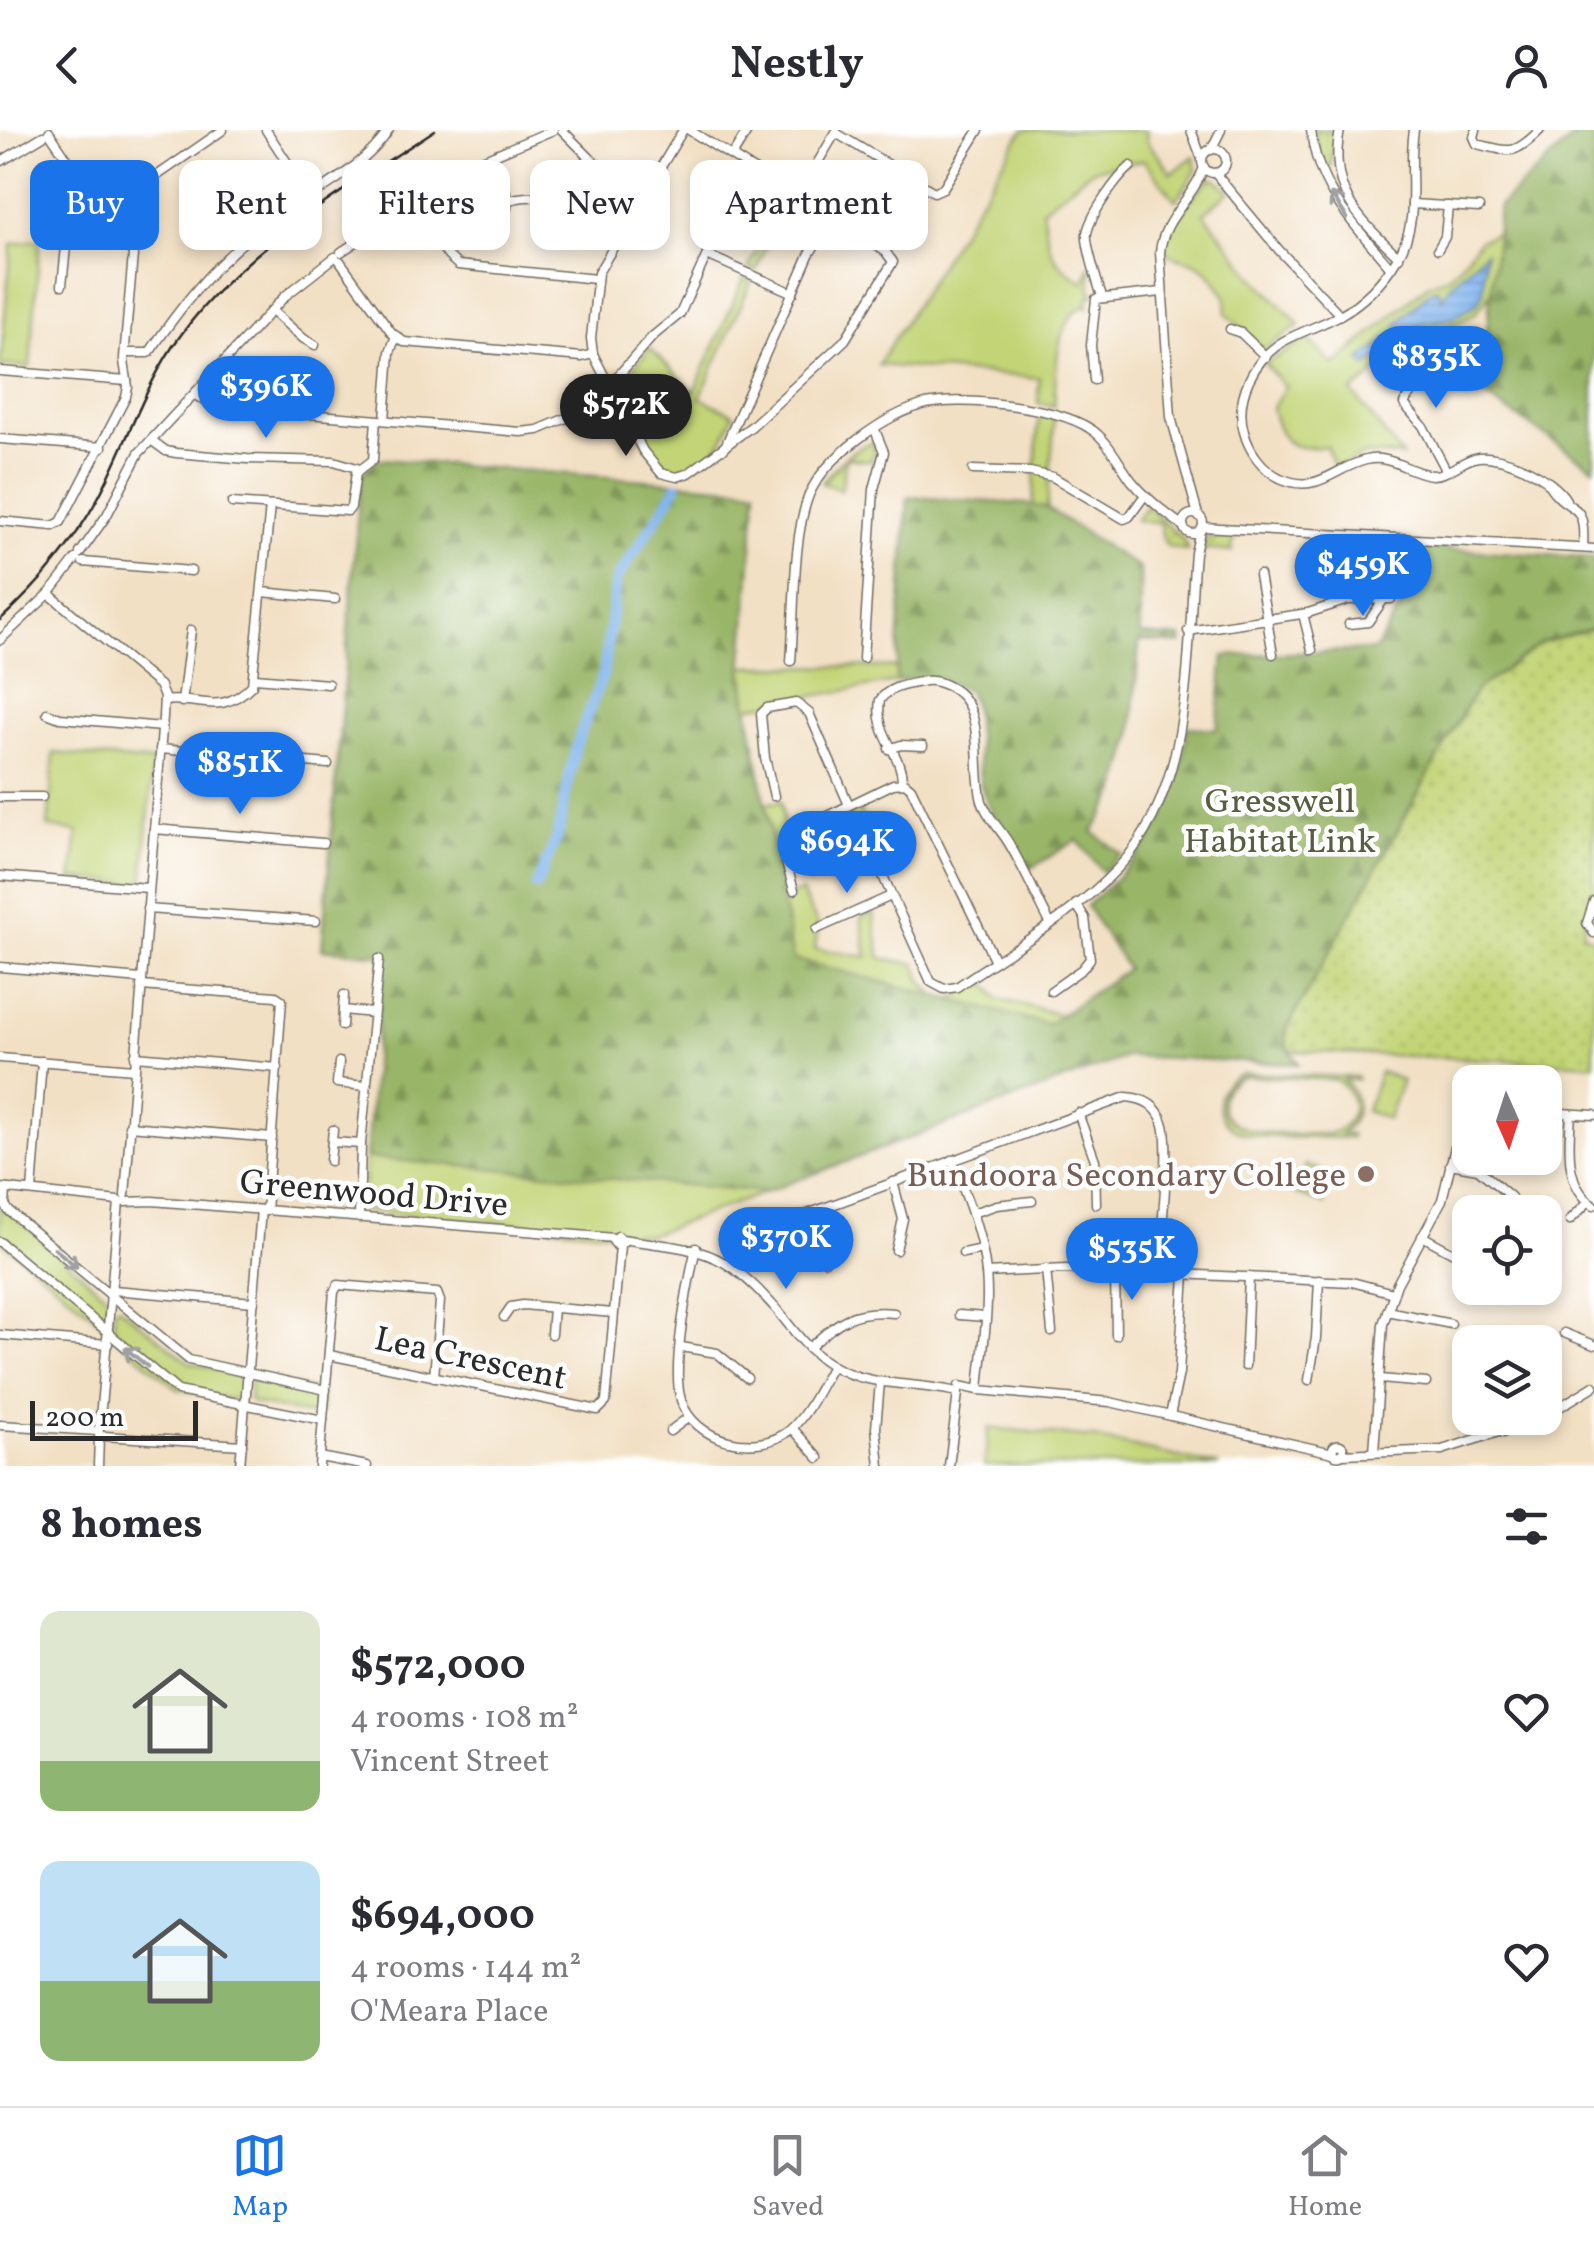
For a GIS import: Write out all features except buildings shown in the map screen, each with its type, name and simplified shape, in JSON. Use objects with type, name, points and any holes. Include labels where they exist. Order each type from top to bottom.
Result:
[{"type":"street","points":[[159,174],[224,130]]},
{"type":"street","points":[[266,130],[286,160]]},
{"type":"street","points":[[322,187],[365,156],[389,130]]},
{"type":"street","points":[[565,130],[593,160]]},
{"type":"street","points":[[667,160],[686,130],[738,160]]},
{"type":"street","points":[[732,156],[748,130]]},
{"type":"street","points":[[820,160],[837,132],[938,197],[979,130]]},
{"type":"street","points":[[1311,130],[1328,190],[1352,225],[1392,268]]},
{"type":"street","points":[[1340,130],[1336,170],[1348,199],[1399,256]]},
{"type":"street","points":[[1414,130],[1409,234],[1399,256],[1375,290],[1340,315],[1282,342],[1248,378],[1241,410],[1249,447],[1271,472],[1306,484],[1326,480],[1354,464],[1380,459],[1434,474],[1486,456],[1530,471],[1556,486],[1583,516],[1583,548]]},
{"type":"street","points":[[1478,130],[1485,142],[1494,147],[1516,151],[1540,130]]},
{"type":"street","points":[[0,162],[44,132],[66,160]]},
{"type":"street","points":[[482,160],[546,132]]},
{"type":"street","points":[[1193,134],[1225,164],[1230,188]]},
{"type":"street","points":[[1193,134],[1208,168],[1230,188],[1279,250],[1340,315]]},
{"type":"street","points":[[869,859],[878,865],[936,986],[955,988],[1076,904],[1130,854],[1163,794],[1176,740],[1196,520],[1171,417],[1160,252],[1164,233],[1208,168],[1214,151]]},
{"type":"street","points":[[1208,168],[1225,164]]},
{"type":"street","points":[[1102,296],[1087,247],[1087,234],[1114,184],[1132,166]]},
{"type":"street","points":[[1322,173],[1336,170]]},
{"type":"street","points":[[1412,204],[1478,208]]},
{"type":"street","points":[[1438,249],[1445,236],[1448,206]]},
{"type":"street","points":[[62,284],[66,250]]},
{"type":"street","points":[[124,357],[149,353],[184,304],[236,250]]},
{"type":"street","points":[[0,640],[82,558],[132,464],[152,440],[294,288],[349,250]]},
{"type":"street","points":[[444,250],[458,265],[596,279]]},
{"type":"street","points":[[613,250],[596,279],[592,354],[654,467],[676,476],[688,473],[723,450],[845,340],[897,259],[882,250]]},
{"type":"street","points":[[195,395],[209,406],[533,431],[572,416],[610,385],[654,336],[680,314],[710,250]]},
{"type":"street","points":[[738,434],[739,414],[812,250]]},
{"type":"street","points":[[0,532],[3,522],[53,526],[61,522],[102,447],[128,390],[124,357],[132,251]]},
{"type":"street","points":[[707,256],[793,292]]},
{"type":"street","points":[[340,258],[396,336],[414,343],[582,357],[592,354]]},
{"type":"street","points":[[1094,380],[1091,338],[1096,300],[1102,296],[1162,292]]},
{"type":"street","points":[[272,310],[307,342],[316,345]]},
{"type":"street","points":[[1230,330],[1242,333],[1266,357]]},
{"type":"street","points":[[232,503],[349,510],[355,476],[373,460],[396,336]]},
{"type":"street","points":[[1445,468],[1423,426],[1404,404],[1412,390],[1438,373],[1473,368]]},
{"type":"street","points":[[0,371],[125,381]]},
{"type":"street","points":[[791,661],[800,532],[807,499],[830,462],[910,410],[940,402],[1044,410],[1073,419],[1098,434],[1145,495],[1186,530],[1195,553]]},
{"type":"street","points":[[863,658],[874,490],[884,452],[875,430]]},
{"type":"street","points":[[0,438],[102,447]]},
{"type":"street","points":[[152,440],[166,451],[176,453],[246,460],[334,462],[360,469]]},
{"type":"street","points":[[973,470],[1053,476],[1124,520],[1145,495]]},
{"type":"street","points":[[166,701],[230,703],[250,688],[256,678],[270,506]]},
{"type":"street","points":[[1164,510],[1226,526],[1594,549]]},
{"type":"street","points":[[1186,530],[1196,520]]},
{"type":"street","points":[[1186,530],[1196,520]]},
{"type":"street","points":[[82,558],[96,563],[192,571]]},
{"type":"street","points":[[1259,576],[1273,654]]},
{"type":"street","points":[[262,592],[335,598]]},
{"type":"street","points":[[48,595],[159,685],[166,701],[98,1466]]},
{"type":"street","points":[[1188,631],[1303,614],[1341,601],[1387,599],[1368,622],[1348,624]]},
{"type":"street","points":[[1303,614],[1312,650]]},
{"type":"street","points":[[182,702],[192,630]]},
{"type":"street","points":[[256,678],[328,684]]},
{"type":"street","points":[[902,782],[902,772],[882,734],[880,700],[888,690],[931,680],[943,684],[965,698],[974,723],[982,800],[1050,923]]},
{"type":"street","points":[[774,796],[761,714],[767,708],[799,704],[809,713],[850,805]]},
{"type":"street","points":[[46,713],[60,718],[162,722]]},
{"type":"street","points":[[890,749],[900,744],[923,746]]},
{"type":"street","points":[[160,749],[328,764]]},
{"type":"street","points":[[794,890],[783,852],[789,836],[902,782]]},
{"type":"street","points":[[902,782],[911,788],[995,961]]},
{"type":"street","points":[[0,797],[42,798]]},
{"type":"street","points":[[154,829],[322,843]]},
{"type":"street","points":[[0,876],[147,888]]},
{"type":"street","points":[[817,929],[891,896]]},
{"type":"street","points":[[1594,901],[1587,923],[1594,933]]},
{"type":"street","points":[[1049,992],[1082,970],[1090,959],[1085,918],[1076,904]]},
{"type":"street","points":[[147,909],[316,922]]},
{"type":"street","points":[[356,1218],[379,959]]},
{"type":"street","points":[[0,967],[276,996],[282,1000],[240,1466]]},
{"type":"street","points":[[342,1026],[344,995]]},
{"type":"street","points":[[343,1010],[372,1013]]},
{"type":"street","points":[[135,1056],[278,1068]]},
{"type":"street","points":[[0,1058],[134,1069]]},
{"type":"street","points":[[32,1191],[42,1061]]},
{"type":"street","points":[[338,1062],[337,1088],[366,1086]]},
{"type":"street","points":[[735,1267],[761,1234],[1078,1112],[1130,1097],[1146,1101],[1161,1116],[1166,1140],[1158,1273]]},
{"type":"street","points":[[1078,1112],[1096,1168],[1096,1204]]},
{"type":"street","points":[[1562,1113],[1594,1114]]},
{"type":"street","points":[[1570,1220],[1591,1204],[1578,1189],[1570,1162],[1571,1114]]},
{"type":"street","points":[[129,1126],[272,1138]]},
{"type":"street","points":[[330,1161],[333,1130]]},
{"type":"street","points":[[332,1142],[361,1144]]},
{"type":"street","points":[[1374,1452],[1383,1324],[1393,1293],[1442,1200],[1452,1157]]},
{"type":"street","points":[[952,1160],[972,1213],[986,1273],[979,1390]]},
{"type":"street","points":[[1450,1164],[1478,1169],[1508,1195]]},
{"type":"street","points":[[893,1182],[903,1219],[896,1250]]},
{"type":"street","points":[[3,1188],[9,1211],[192,1361],[326,1390]]},
{"type":"street","name":"Greenwood Drive","points":[[3,1188],[696,1248],[735,1267],[751,1280],[809,1348],[832,1366],[857,1377],[956,1390],[1101,1401],[1337,1452],[1442,1450],[1495,1435]]},
{"type":"street","points":[[972,1213],[1032,1201]]},
{"type":"street","points":[[813,1212],[824,1261]]},
{"type":"street","points":[[1422,1236],[1452,1252]]},
{"type":"street","points":[[0,1242],[109,1339],[178,1391],[323,1420]]},
{"type":"street","name":"Lea Crescent","points":[[329,1355],[604,1412],[618,1243]]},
{"type":"street","points":[[696,1248],[686,1290],[678,1386],[689,1417],[714,1436],[744,1442],[772,1440],[792,1428],[832,1366]]},
{"type":"street","points":[[964,1253],[982,1250]]},
{"type":"street","points":[[986,1273],[1046,1269],[1318,1280],[1361,1283],[1393,1293]]},
{"type":"street","points":[[1046,1269],[1052,1332]]},
{"type":"street","points":[[1114,1271],[1116,1336]]},
{"type":"street","points":[[1170,1416],[1179,1373],[1185,1274]]},
{"type":"street","points":[[1245,1366],[1248,1278]]},
{"type":"street","points":[[1309,1380],[1315,1347],[1318,1280]]},
{"type":"street","points":[[367,1466],[320,1461],[335,1283],[441,1292],[434,1377]]},
{"type":"street","points":[[112,1293],[254,1302]]},
{"type":"street","points":[[504,1317],[511,1307],[518,1306],[613,1313]]},
{"type":"street","points":[[551,1334],[553,1308]]},
{"type":"street","points":[[1387,1311],[1451,1324]]},
{"type":"street","points":[[809,1348],[855,1314],[894,1312]]},
{"type":"street","points":[[959,1315],[985,1317]]},
{"type":"street","points":[[1564,1333],[1594,1345]]},
{"type":"street","points":[[0,1335],[109,1339]]},
{"type":"street","points":[[681,1346],[717,1353],[746,1378]]},
{"type":"street","points":[[1380,1379],[1426,1382]]},
{"type":"street","points":[[880,1382],[876,1428],[880,1466]]},
{"type":"street","name":"Greenwood Drive","points":[[1562,1406],[1594,1386]]},
{"type":"street","points":[[949,1466],[956,1390]]},
{"type":"street","points":[[670,1431],[689,1417]]},
{"type":"street","points":[[0,1425],[242,1445]]},
{"type":"street","points":[[792,1428],[819,1458]]},
{"type":"street","points":[[1336,1466],[1337,1452]]},
{"type":"green space","points":[[1023,130],[1147,130],[1146,140],[1172,173],[1194,156],[1196,171],[1176,201],[1144,160],[1093,169],[1042,209],[1052,252],[1063,267],[1084,282],[1090,265],[1091,291],[1095,294],[1088,298],[1088,307],[1085,305],[1074,313],[1061,336],[1054,406],[1038,403],[1039,378],[878,365]]},
{"type":"green space","points":[[1314,130],[1337,130],[1330,167],[1321,164]]},
{"type":"green space","points":[[1581,130],[1594,130],[1594,468],[1481,393],[1499,206]]},
{"type":"green space","points":[[1209,179],[1217,179],[1230,192],[1204,213],[1254,277],[1300,325],[1263,350],[1227,314],[1226,296],[1208,271],[1163,253],[1172,221]]},
{"type":"green space","points":[[1497,233],[1491,293],[1474,315],[1419,340],[1352,392],[1402,456],[1366,454],[1336,469],[1326,446],[1304,448],[1283,437],[1272,408],[1285,387],[1265,364],[1308,338],[1334,366],[1428,284],[1451,275],[1480,240]]},
{"type":"green space","points":[[30,241],[30,250],[39,250],[30,367],[0,365],[12,244]]},
{"type":"green space","points":[[757,250],[765,250],[756,271],[748,268]]},
{"type":"green space","points":[[744,278],[751,282],[700,398],[734,414],[729,426],[720,444],[703,460],[687,468],[664,468],[645,444],[619,392],[620,384],[650,348],[694,392]]},
{"type":"green space","points":[[1039,413],[1055,415],[1047,508],[1033,505]]},
{"type":"green space","points":[[875,442],[872,461],[846,458],[841,490],[822,483],[839,463],[852,452]]},
{"type":"green space","name":"Gresswell Habitat Link","points":[[379,459],[757,489],[742,673],[793,959],[1048,1024],[1127,969],[1086,906],[1127,867],[1158,828],[1177,783],[1187,727],[1217,729],[1224,656],[1375,650],[1413,586],[1415,547],[1594,558],[1594,628],[1541,643],[1475,691],[1286,1030],[1287,1046],[1299,1064],[1128,1056],[766,1192],[366,1158],[383,955],[322,949],[361,474]]},
{"type":"green space","points":[[908,497],[1042,505],[1140,569],[1140,635],[1181,638],[1181,644],[1139,641],[1132,737],[1116,793],[1093,832],[1121,854],[1103,872],[1077,840],[1028,870],[999,826],[983,790],[969,692],[934,678],[896,682]]},
{"type":"green space","points":[[1146,506],[1183,539],[1188,551],[1167,546],[1161,524],[1136,520]]},
{"type":"green space","points":[[1212,534],[1234,536],[1232,552],[1202,549],[1203,542]]},
{"type":"green space","points":[[1594,628],[1594,894],[1582,933],[1594,939],[1594,1064],[1292,1051],[1287,1046],[1286,1030],[1475,691],[1541,643]]},
{"type":"green space","points":[[743,666],[896,667],[896,682],[748,707]]},
{"type":"green space","points":[[54,753],[153,762],[143,884],[72,879],[78,832],[48,827]]},
{"type":"green space","points":[[781,801],[780,866],[788,896],[801,892],[818,925],[815,949],[867,957],[861,918],[873,912],[881,958],[916,964],[921,979],[934,995],[793,959],[766,804]]},
{"type":"green space","points":[[858,807],[876,847],[866,853],[853,842],[859,839],[846,813]]},
{"type":"green space","points":[[983,978],[998,999],[1062,1015],[1048,1024],[952,1000]]},
{"type":"green space","points":[[1380,1072],[1402,1080],[1388,1119],[1366,1111]]},
{"type":"green space","points":[[1243,1073],[1357,1077],[1343,1080],[1356,1100],[1352,1121],[1341,1134],[1351,1138],[1263,1136],[1235,1130],[1222,1116],[1219,1102],[1230,1080]],"holes":[[[1244,1076],[1336,1080],[1349,1094],[1352,1110],[1345,1124],[1328,1134],[1262,1132],[1232,1122],[1224,1111],[1226,1090]]]},
{"type":"green space","points":[[366,1158],[766,1192],[649,1235],[362,1211]]},
{"type":"green space","points":[[1306,1165],[1334,1176],[1324,1204],[1296,1194]]},
{"type":"green space","points":[[0,1192],[3,1205],[108,1297],[106,1325],[0,1240]]},
{"type":"green space","points":[[118,1306],[189,1362],[242,1375],[242,1398],[238,1401],[178,1389],[114,1336],[114,1309]]},
{"type":"green space","points":[[258,1378],[318,1391],[322,1396],[321,1412],[316,1416],[252,1403],[251,1381]]},
{"type":"green space","points":[[989,1428],[1094,1438],[1219,1466],[984,1466]]},
{"type":"water","points":[[1485,252],[1483,292],[1475,305],[1451,319],[1423,323],[1367,367],[1361,360],[1398,330],[1398,322],[1431,290],[1438,289],[1442,299],[1449,286]]},
{"type":"waterway","points":[[666,504],[677,485]]},
{"type":"waterway","points":[[536,886],[557,837],[576,745],[603,675],[616,580],[663,509]]},
{"type":"railway","points":[[0,620],[29,592],[79,530],[162,364],[199,312],[228,281],[293,226],[435,130]]},
{"type":"place","name":"Bundoora Secondary College","points":[[1366,1174]]}]
